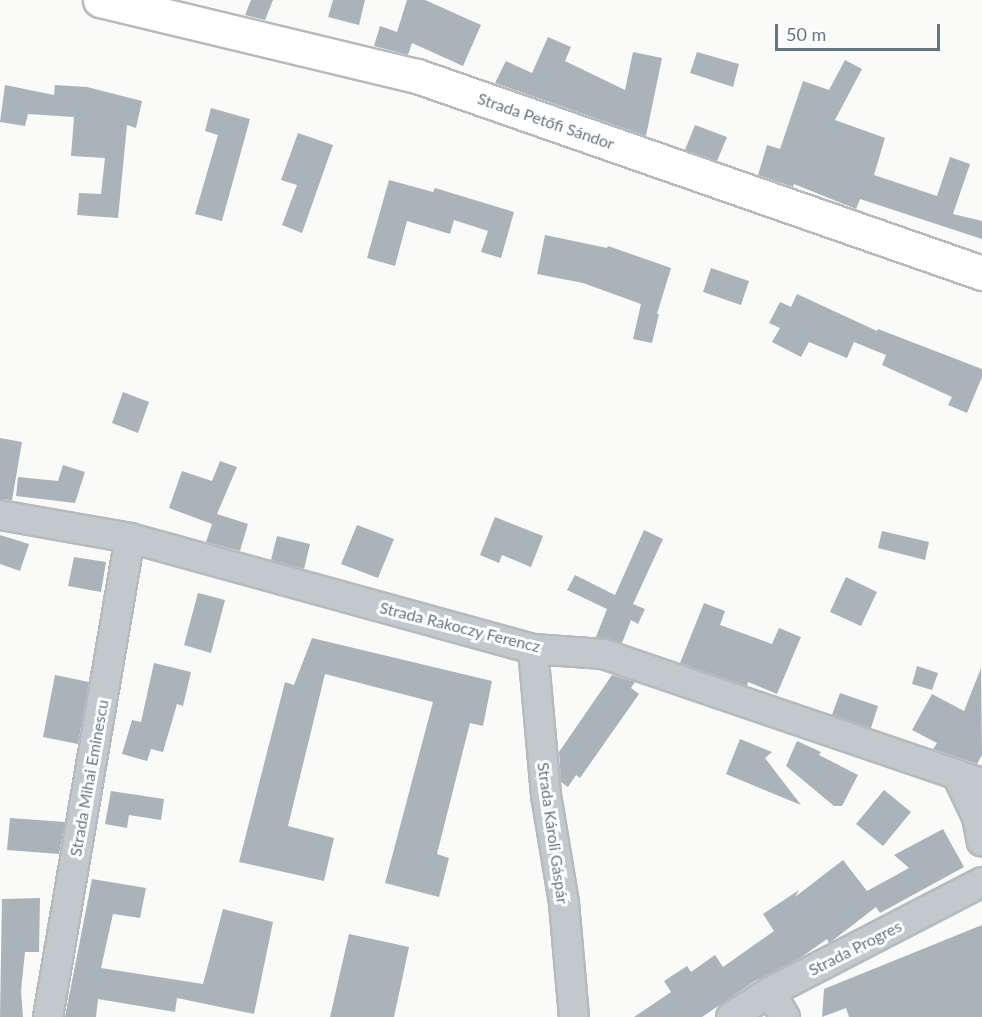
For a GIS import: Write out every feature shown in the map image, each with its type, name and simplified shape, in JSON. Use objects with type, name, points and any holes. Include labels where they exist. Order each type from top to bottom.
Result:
[{"type":"main road","name":"Strada Petőfi Sándor","points":[[100,0],[417,76],[982,273]]},
{"type":"street","name":"Strada Rakoczy Ferencz","points":[[0,515],[130,538],[533,648],[603,654],[969,779]]},
{"type":"street","name":"Strada Mihai Eminescu","points":[[48,1017],[130,538]]},
{"type":"street","name":"Strada Károli Gáspár","points":[[533,648],[546,795],[564,903],[574,1017]]},
{"type":"street","points":[[969,779],[982,842]]},
{"type":"street","name":"Strada Progres","points":[[731,1017],[770,992],[982,881]]},
{"type":"street","points":[[770,992],[785,1017]]},
{"type":"building","points":[[251,0],[273,0],[265,20],[245,15]]},
{"type":"building","points":[[333,0],[365,0],[359,25],[328,17]]},
{"type":"building","points":[[407,0],[425,0],[481,25],[463,66],[412,43],[408,55],[374,46],[380,26],[397,32]]},
{"type":"building","points":[[548,37],[571,47],[565,61],[625,90],[633,52],[662,58],[646,136],[495,83],[506,61],[532,73]]},
{"type":"building","points":[[697,52],[739,64],[733,87],[690,73]]},
{"type":"building","points":[[845,60],[862,69],[835,120],[885,138],[874,175],[937,196],[950,157],[970,164],[953,214],[982,221],[982,239],[860,199],[856,209],[794,184],[793,187],[758,175],[767,145],[780,149],[803,81],[829,90]]},
{"type":"building","points":[[5,85],[54,95],[55,85],[87,87],[142,101],[136,128],[127,125],[118,218],[77,215],[79,193],[101,194],[105,158],[71,156],[74,117],[28,114],[25,126],[0,122]]},
{"type":"building","points":[[211,108],[250,119],[222,221],[195,214],[218,135],[205,131]]},
{"type":"building","points":[[695,125],[727,137],[717,161],[685,150]]},
{"type":"building","points":[[298,133],[333,145],[302,233],[282,225],[297,185],[281,180]]},
{"type":"building","points":[[389,180],[433,192],[435,188],[514,212],[501,258],[481,252],[488,231],[454,220],[450,234],[407,221],[395,266],[367,258]]},
{"type":"building","points":[[545,235],[607,248],[608,246],[671,268],[657,314],[659,314],[652,343],[633,339],[641,304],[583,283],[537,274]]},
{"type":"building","points":[[711,268],[749,281],[741,305],[703,292]]},
{"type":"building","points":[[797,294],[877,331],[878,329],[982,369],[982,377],[967,413],[948,405],[952,397],[882,365],[886,355],[854,342],[847,358],[809,342],[801,357],[772,342],[780,328],[769,323],[780,302],[791,307]]},
{"type":"building","points":[[123,392],[149,402],[138,433],[112,423]]},
{"type":"building","points":[[0,438],[22,442],[12,500],[0,499]]},
{"type":"building","points":[[220,461],[237,467],[217,514],[248,524],[240,551],[206,542],[212,524],[169,508],[182,471],[212,481]]},
{"type":"building","points":[[63,465],[85,472],[75,503],[16,496],[18,477],[58,481]]},
{"type":"building","points":[[495,517],[543,536],[531,567],[502,555],[499,563],[480,555]]},
{"type":"building","points":[[357,525],[394,539],[378,578],[341,564]]},
{"type":"building","points":[[644,530],[663,539],[633,604],[645,609],[638,624],[631,620],[622,643],[596,637],[607,609],[567,590],[575,575],[615,595]]},
{"type":"building","points":[[882,531],[929,542],[925,560],[878,548]]},
{"type":"building","points":[[0,535],[29,544],[20,571],[0,564]]},
{"type":"building","points":[[277,536],[310,544],[304,569],[271,560]]},
{"type":"building","points":[[74,557],[106,562],[101,592],[68,586]]},
{"type":"building","points":[[846,577],[877,592],[861,626],[830,612]]},
{"type":"building","points":[[198,593],[225,600],[211,653],[184,645]]},
{"type":"building","points":[[704,603],[725,611],[720,625],[772,644],[779,628],[801,637],[777,694],[748,682],[747,686],[680,663]]},
{"type":"building","points":[[312,638],[492,681],[483,726],[470,723],[437,854],[449,858],[439,897],[385,883],[433,702],[325,674],[288,826],[334,838],[324,881],[239,862],[285,682],[294,685]]},
{"type":"building","points":[[154,663],[191,672],[183,706],[177,704],[163,752],[151,749],[147,761],[122,754],[132,720],[141,722]]},
{"type":"building","points":[[917,666],[938,673],[932,690],[912,684]]},
{"type":"building","points":[[981,668],[982,755],[977,764],[933,749],[937,743],[912,730],[932,694],[964,711]]},
{"type":"building","points":[[55,675],[89,682],[78,744],[43,737]]},
{"type":"building","points":[[612,675],[635,682],[631,688],[639,694],[580,778],[576,775],[568,787],[561,782],[559,752]]},
{"type":"building","points":[[840,693],[878,706],[871,728],[832,715]]},
{"type":"building","points":[[740,739],[772,752],[765,758],[801,805],[726,774]]},
{"type":"building","points":[[797,741],[821,752],[819,755],[858,775],[842,806],[834,806],[786,766]]},
{"type":"building","points":[[884,790],[911,812],[883,846],[856,824]]},
{"type":"building","points":[[111,791],[164,799],[161,820],[129,815],[127,828],[105,824]]},
{"type":"building","points":[[10,818],[65,822],[59,854],[7,850]]},
{"type":"building","points":[[943,829],[964,867],[880,913],[876,907],[829,943],[827,939],[800,958],[755,981],[702,1017],[634,1017],[671,992],[664,981],[687,966],[691,972],[715,955],[723,967],[774,931],[763,914],[799,890],[795,897],[843,860],[867,891],[909,868],[894,855]]},
{"type":"building","points":[[92,879],[146,888],[140,918],[113,914],[101,968],[203,984],[223,909],[273,922],[254,1014],[177,998],[175,1012],[98,999],[96,1017],[65,1017]]},
{"type":"building","points":[[40,898],[39,952],[25,952],[21,991],[23,1017],[0,1017],[2,899]]},
{"type":"building","points":[[982,925],[982,1017],[849,1017],[846,1008],[822,1017],[824,989]]},
{"type":"building","points":[[349,934],[409,947],[394,1017],[330,1017]]}]
